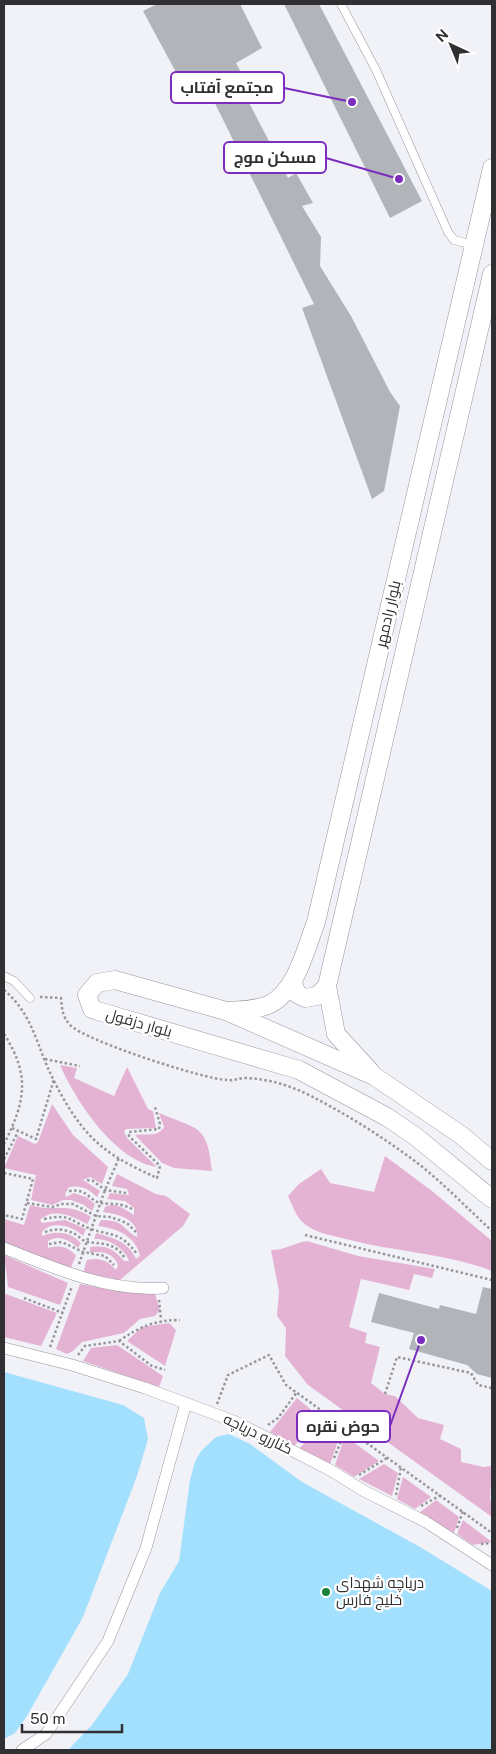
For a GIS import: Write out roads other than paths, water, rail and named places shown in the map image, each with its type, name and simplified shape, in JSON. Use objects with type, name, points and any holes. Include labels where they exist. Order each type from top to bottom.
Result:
[{"type":"street","name":"بلوار رادمهر","points":[[226,1011],[255,1009],[270,1004],[293,983],[316,922],[492,168]]},
{"type":"street","name":"بلوار رادمهر","points":[[327,986],[487,318],[492,274]]},
{"type":"street","points":[[459,313],[487,318]]},
{"type":"street","name":"بلوار دزفول","points":[[492,1161],[461,1134],[374,1076],[226,1011],[115,980],[97,983],[87,995],[92,1008],[98,1011],[299,1070],[336,1088],[415,1136],[492,1199]]},
{"type":"street","points":[[293,983],[297,994],[306,998],[317,996],[327,986]]},
{"type":"street","points":[[327,986],[336,1034],[374,1076]]},
{"type":"street","points":[[4,1248],[76,1275],[129,1287],[160,1288]]},
{"type":"street","name":"کناررو دریاچه","points":[[4,1348],[72,1365],[213,1412],[330,1470],[348,1482],[409,1513],[492,1565]]},
{"type":"street","points":[[22,1750],[46,1734],[108,1641],[146,1548],[186,1403]]},
{"type":"lane","points":[[341,4],[376,70],[448,232],[454,240],[475,245]]},
{"type":"lane","points":[[4,976],[14,982],[30,998]]},
{"type":"water","points":[[4,1372],[123,1405],[144,1418],[148,1439],[137,1476],[83,1617],[27,1716],[15,1733],[4,1739]]},
{"type":"water","name":"دریاچه شهدای خلیج فارس","points":[[229,1434],[250,1444],[302,1482],[420,1547],[492,1591],[492,1750],[68,1750],[92,1725],[128,1674],[160,1593],[179,1561],[190,1480],[195,1462],[201,1451],[216,1437]]},
{"type":"place","name":"مجتمع آفتاب","points":[[352,102]]},
{"type":"place","name":"مسکن موج","points":[[399,179]]},
{"type":"place","name":"حوض نقره","points":[[421,1340]]},
{"type":"place","name":"دریاچه شهدای خلیج فارس","points":[[326,1592]]}]
